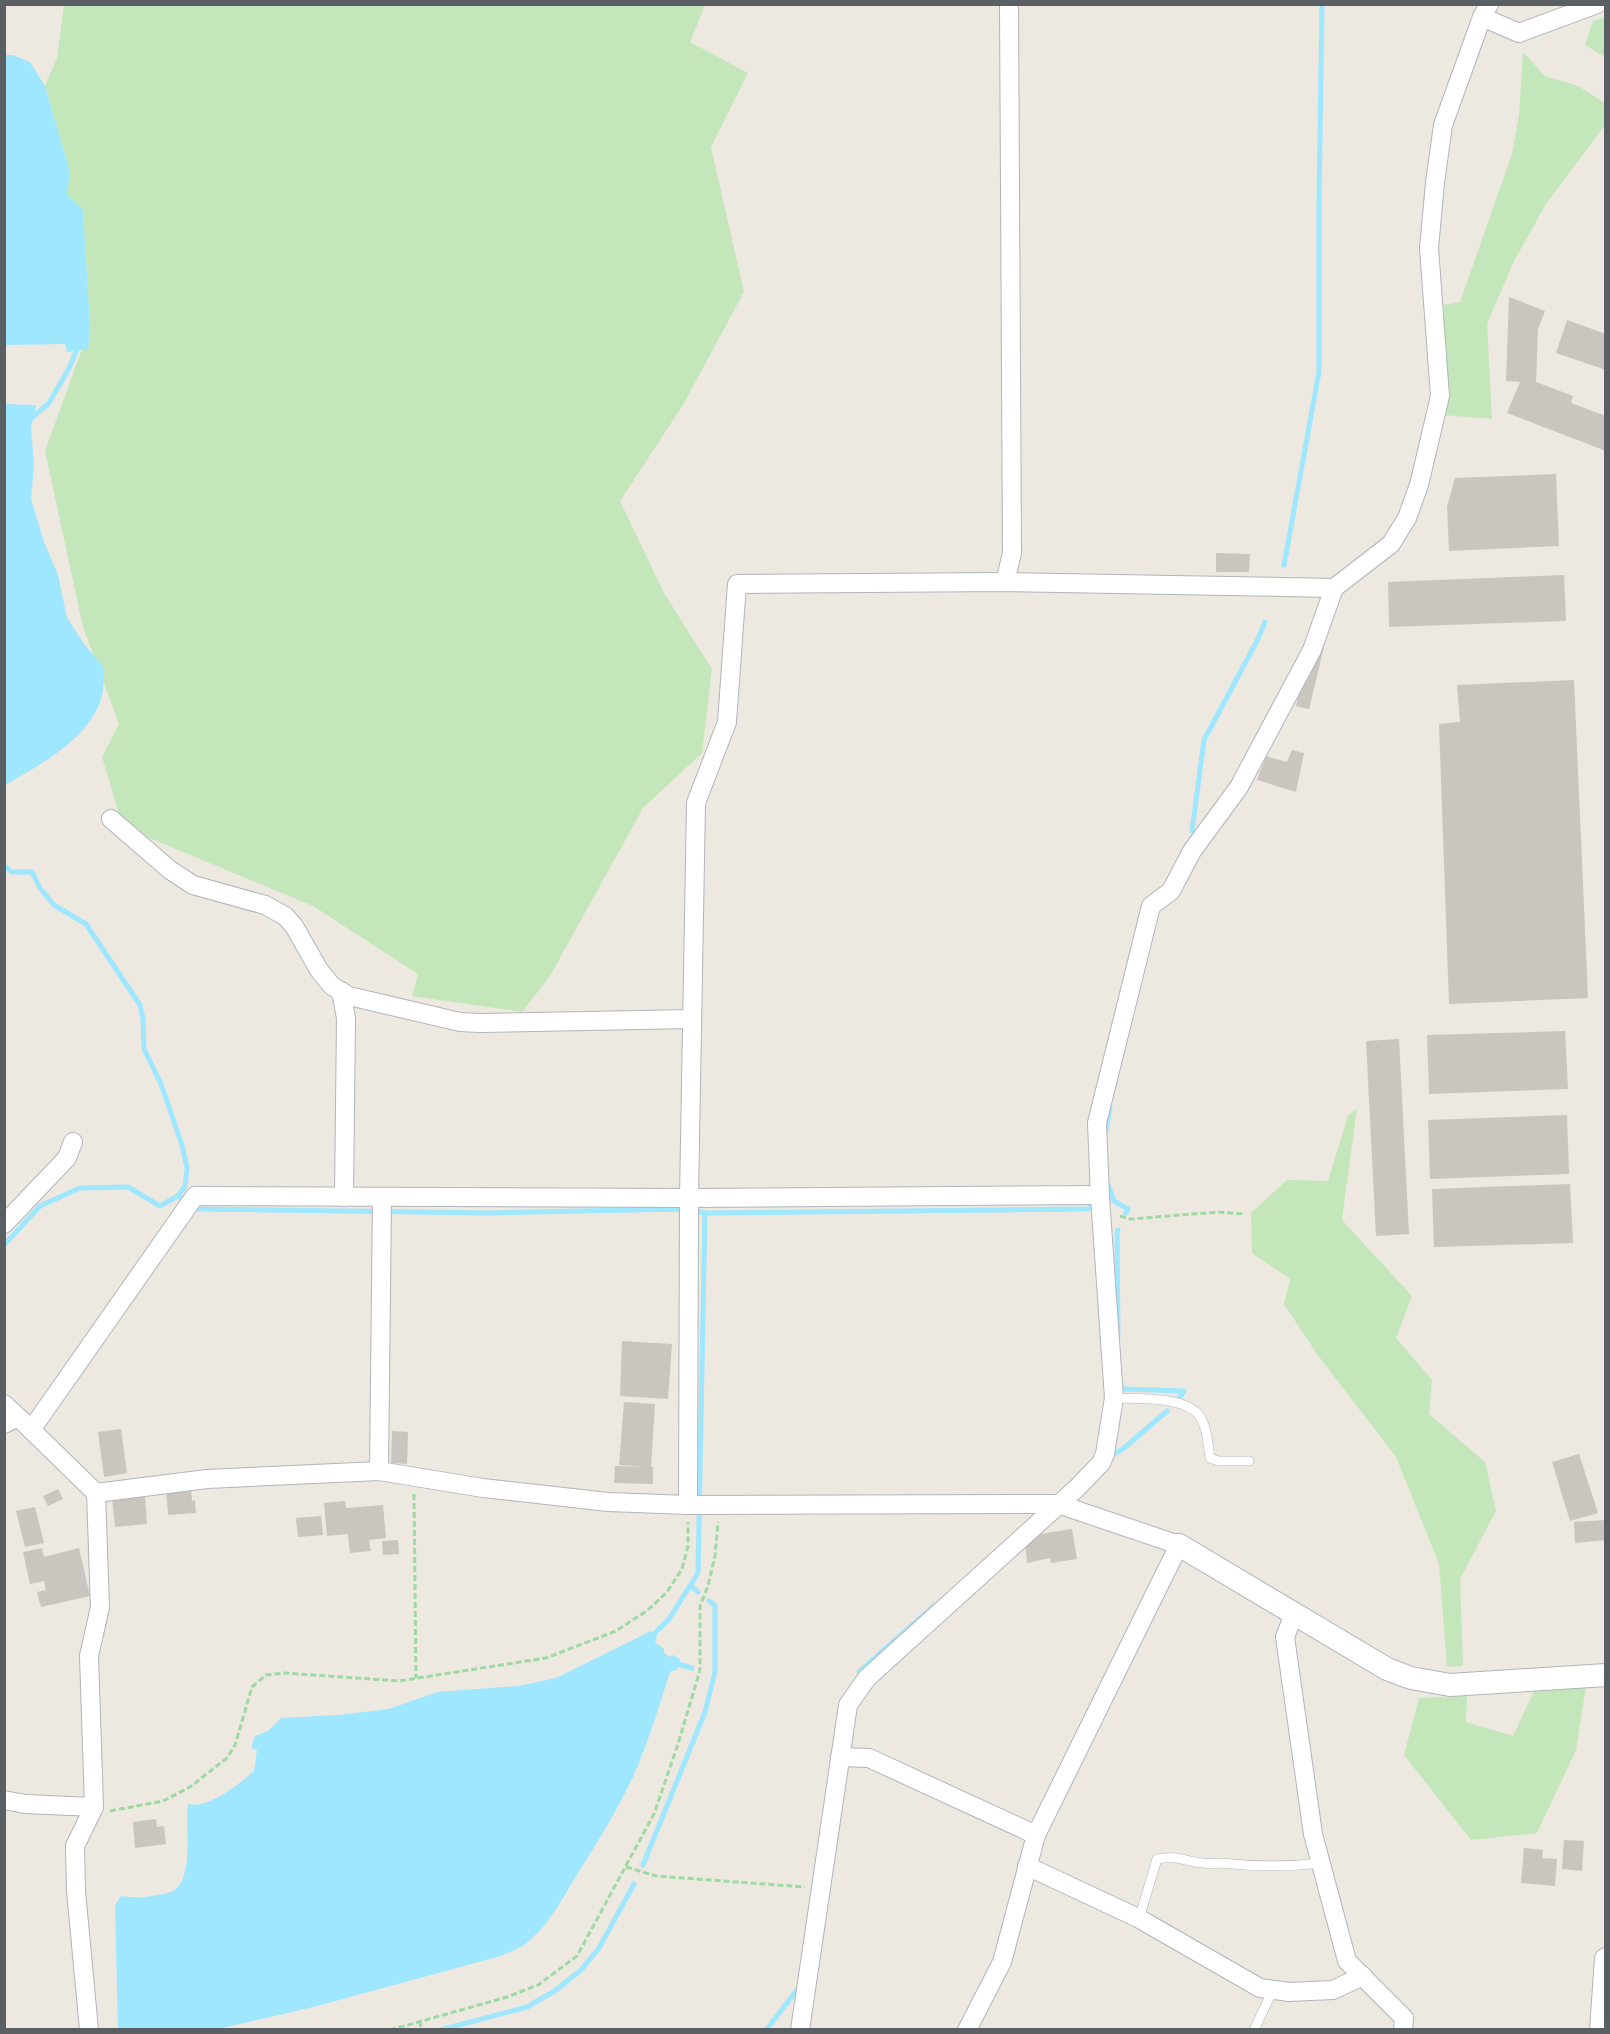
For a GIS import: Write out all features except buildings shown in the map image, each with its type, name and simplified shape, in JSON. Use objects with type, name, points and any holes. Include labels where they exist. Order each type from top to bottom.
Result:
[{"type":"street","points":[[1005,582],[1012,553],[1009,4]]},
{"type":"street","points":[[801,2030],[821,1888],[846,1757],[848,1705],[867,1678],[1058,1504],[1103,1459],[1114,1398],[1100,1202],[1098,1122],[1151,906],[1171,891],[1192,851],[1239,787],[1312,650],[1334,588],[1391,544],[1407,518],[1419,485],[1440,396],[1429,248],[1443,125],[1486,11],[1519,33],[1597,4]]},
{"type":"street","points":[[688,1504],[689,1198],[696,803],[727,722],[737,584],[1005,582],[1334,588]]},
{"type":"street","points":[[111,819],[170,870],[193,885],[265,905],[285,916],[294,926],[319,970],[332,986],[349,996],[459,1022],[692,1019]]},
{"type":"street","points":[[341,991],[346,1018],[344,1197]]},
{"type":"street","points":[[4,1224],[67,1158],[73,1142]]},
{"type":"street","points":[[18,1423],[195,1196],[1100,1202]]},
{"type":"street","points":[[379,1471],[382,1197]]},
{"type":"street","points":[[4,1404],[18,1423],[96,1493],[100,1607],[89,1656],[94,1807],[75,1846],[76,1891],[89,2030]]},
{"type":"street","points":[[96,1493],[207,1479],[379,1471],[483,1488],[608,1502],[1058,1504],[1179,1545],[1387,1669],[1411,1678],[1450,1685],[1605,1675]]},
{"type":"street","points":[[967,2030],[1002,1962],[1036,1834],[1179,1545]]},
{"type":"street","points":[[1294,1614],[1285,1637],[1313,1834],[1347,1961],[1404,2018],[1403,2030]]},
{"type":"street","points":[[846,1757],[869,1758],[1036,1834]]},
{"type":"street","points":[[4,1800],[25,1804],[94,1807]]},
{"type":"street","points":[[1027,1866],[1140,1919],[1260,1988],[1288,1992],[1334,1990],[1363,1976]]},
{"type":"street","points":[[1600,2030],[1605,1959]]},
{"type":"lane","points":[[1114,1398],[1156,1400],[1185,1405],[1197,1413],[1202,1421],[1210,1458],[1218,1461],[1249,1461]]},
{"type":"lane","points":[[1140,1919],[1157,1859],[1169,1856],[1204,1864],[1218,1863],[1250,1867],[1288,1867],[1322,1863]]},
{"type":"lane","points":[[1254,2030],[1273,1990]]},
{"type":"path","points":[[1100,1202],[1130,1219],[1218,1212],[1244,1214]]},
{"type":"path","points":[[414,1477],[416,1678]]},
{"type":"path","points":[[94,1807],[112,1812],[163,1801],[190,1787],[227,1758],[235,1745],[252,1687],[266,1676],[284,1673],[399,1681],[546,1658],[616,1631],[648,1610],[667,1592],[682,1569],[688,1546],[688,1504]]},
{"type":"path","points":[[390,2030],[507,1997],[538,1985],[577,1956],[654,1814],[678,1744],[700,1670],[700,1606],[716,1556],[720,1504]]},
{"type":"path","points":[[626,1867],[656,1876],[821,1888]]},
{"type":"path","points":[[419,2021],[422,2030]]},
{"type":"green space","points":[[64,4],[705,5],[690,42],[748,73],[711,147],[744,292],[683,405],[620,501],[664,593],[712,669],[702,753],[643,808],[550,976],[522,1012],[412,996],[418,974],[313,906],[123,827],[102,757],[119,724],[83,627],[45,451],[82,349],[88,349],[90,325],[83,211],[67,194],[70,172],[45,86],[57,58]]},
{"type":"green space","points":[[1606,17],[1605,57],[1585,45],[1593,21]]},
{"type":"green space","points":[[1523,52],[1545,76],[1578,86],[1605,103],[1605,125],[1546,204],[1514,261],[1487,324],[1492,419],[1444,415],[1444,305],[1460,302],[1512,154],[1519,115]]},
{"type":"green space","points":[[1357,1108],[1342,1220],[1412,1296],[1396,1338],[1432,1380],[1429,1414],[1485,1462],[1496,1511],[1460,1579],[1463,1666],[1447,1667],[1439,1564],[1396,1457],[1317,1354],[1284,1304],[1290,1279],[1252,1253],[1251,1213],[1287,1180],[1328,1181],[1348,1116]]},
{"type":"green space","points":[[1586,1686],[1576,1750],[1537,1833],[1471,1840],[1404,1755],[1419,1698],[1467,1696],[1466,1722],[1513,1736],[1534,1691]]},
{"type":"water","points":[[5,55],[13,55],[30,62],[45,86],[70,172],[67,194],[83,211],[90,325],[88,349],[67,352],[65,344],[5,345]]},
{"type":"water","points":[[5,404],[36,405],[31,428],[34,465],[31,499],[44,542],[58,575],[67,618],[104,668],[102,696],[96,711],[76,738],[48,759],[5,785]]},
{"type":"water","points":[[651,1631],[657,1636],[655,1642],[664,1649],[664,1653],[680,1659],[677,1670],[671,1671],[669,1675],[641,1758],[615,1812],[555,1911],[537,1934],[526,1943],[497,1957],[317,2006],[218,2029],[118,2029],[115,1905],[121,1896],[148,1897],[175,1890],[181,1883],[187,1862],[188,1804],[196,1805],[214,1799],[254,1771],[257,1750],[251,1748],[255,1736],[268,1731],[281,1718],[389,1709],[437,1692],[518,1686],[556,1678]]},
{"type":"waterway","points":[[1284,565],[1319,372],[1322,4]]},
{"type":"waterway","points":[[34,416],[49,403],[77,349]]},
{"type":"waterway","points":[[1192,831],[1204,740],[1265,622]]},
{"type":"waterway","points":[[4,866],[12,872],[32,872],[40,888],[54,905],[86,924],[140,1005],[144,1049],[161,1084],[182,1145],[187,1168],[185,1186],[178,1196]]},
{"type":"waterway","points":[[1106,1131],[1110,1107]]},
{"type":"waterway","points":[[1108,1185],[1114,1201],[1128,1209],[1126,1213]]},
{"type":"waterway","points":[[4,1245],[40,1206],[80,1188],[128,1187],[160,1206],[178,1196],[197,1209],[488,1213],[679,1209],[705,1213]]},
{"type":"waterway","points":[[654,1634],[669,1619],[698,1573],[705,1213],[1088,1209],[1097,1203]]},
{"type":"waterway","points":[[1118,1230],[1118,1336]]},
{"type":"waterway","points":[[1119,1381],[1123,1389],[1184,1391],[1179,1398]]},
{"type":"waterway","points":[[1110,1456],[1123,1449],[1167,1411]]},
{"type":"waterway","points":[[691,1586],[698,1592]]},
{"type":"waterway","points":[[643,1865],[705,1712],[715,1672],[715,1605],[709,1601]]},
{"type":"waterway","points":[[859,1672],[934,1606]]},
{"type":"waterway","points":[[678,1664],[692,1668]]},
{"type":"waterway","points":[[440,2030],[527,2007],[556,1990],[581,1970],[599,1948],[634,1884]]},
{"type":"waterway","points":[[766,2030],[797,1990]]}]
